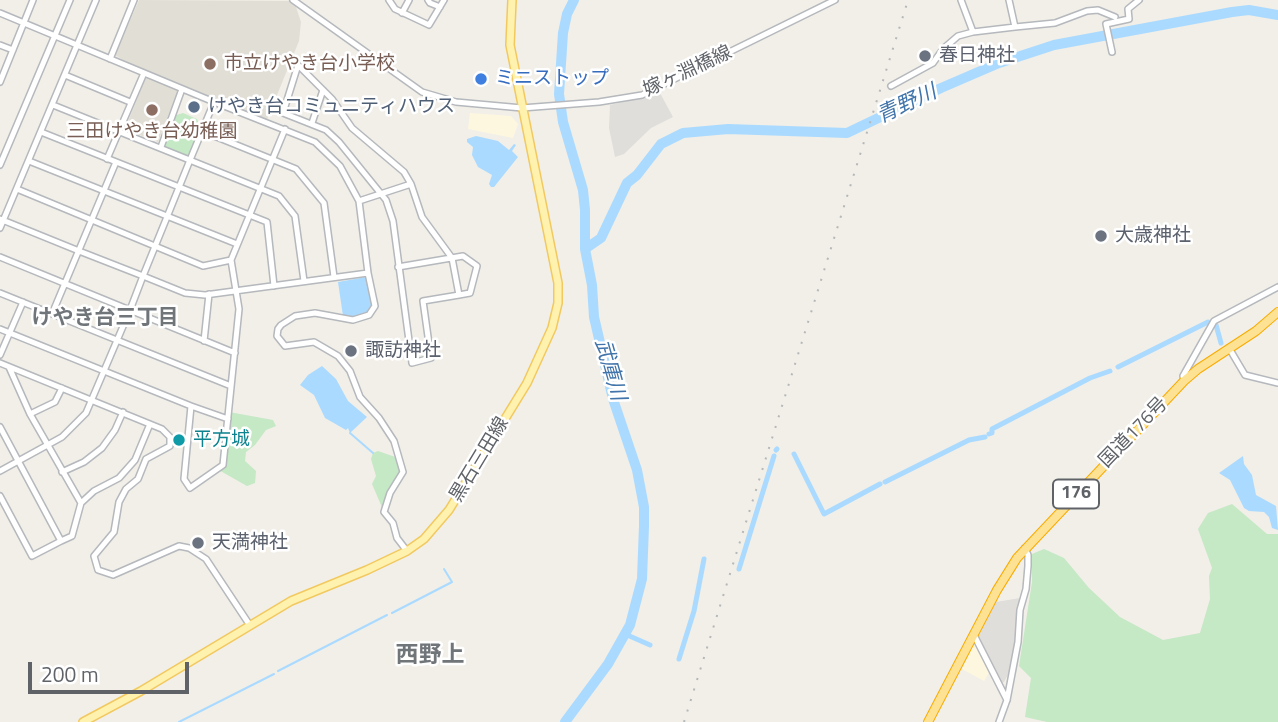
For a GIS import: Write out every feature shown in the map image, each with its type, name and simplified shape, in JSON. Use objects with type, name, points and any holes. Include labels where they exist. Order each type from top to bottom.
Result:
[{"type":"highway","name":"国道176号","points":[[928,722],[1006,574],[1025,548],[1184,381],[1256,331],[1278,312]]},
{"type":"main road","name":"黒石三田線","points":[[83,722],[172,673],[291,601],[367,570],[407,551],[424,539],[449,510],[527,383],[552,328],[558,303],[558,283],[526,107],[510,45],[512,0]]},
{"type":"street","points":[[0,80],[33,0]]},
{"type":"street","points":[[0,165],[70,0]]},
{"type":"street","points":[[0,228],[96,0]]},
{"type":"street","points":[[110,59],[134,0]]},
{"type":"street","name":"嫁ヶ淵橋線","points":[[293,0],[422,92],[456,102],[526,107],[600,102],[642,95],[835,0]]},
{"type":"street","points":[[389,0],[394,9],[429,25],[444,0]]},
{"type":"street","points":[[402,13],[409,0]]},
{"type":"street","points":[[428,0],[440,7]]},
{"type":"street","points":[[961,0],[973,33]]},
{"type":"street","points":[[1009,0],[1015,27]]},
{"type":"street","points":[[1112,52],[1106,24],[1129,19],[1128,9],[1139,0]]},
{"type":"street","points":[[891,86],[933,63],[958,36],[1055,23],[1087,11],[1098,10],[1115,17]]},
{"type":"street","points":[[0,13],[315,142],[340,166],[359,201],[375,306],[369,316],[354,320],[315,313],[295,316],[281,325],[277,337],[285,346],[314,342],[338,356],[350,371],[360,397],[379,418],[394,441],[403,472],[390,493],[384,512],[393,523],[397,538],[407,551]]},
{"type":"street","points":[[0,45],[13,50]]},
{"type":"street","points":[[398,267],[452,258],[463,257],[477,266],[470,293],[459,295],[423,301],[431,358],[412,363],[398,267],[391,211],[382,194],[326,130],[283,113],[298,65],[323,90],[352,128],[393,161],[411,184],[422,217],[452,258],[459,295]]},
{"type":"street","points":[[107,159],[144,73]]},
{"type":"street","points":[[65,75],[130,102]]},
{"type":"street","points":[[161,148],[182,89]]},
{"type":"street","points":[[312,123],[323,90]]},
{"type":"street","points":[[0,471],[62,436],[86,413],[214,102]]},
{"type":"street","points":[[52,105],[279,196],[295,216],[304,281]]},
{"type":"street","points":[[191,406],[184,480],[190,488],[223,465],[239,309],[231,260],[285,130]]},
{"type":"street","points":[[202,131],[296,169],[324,203],[334,277]]},
{"type":"street","points":[[41,132],[267,222],[274,286]]},
{"type":"street","points":[[29,161],[237,244]]},
{"type":"street","points":[[52,314],[116,162]]},
{"type":"street","points":[[359,201],[411,184]]},
{"type":"street","points":[[17,189],[203,265],[231,260]]},
{"type":"street","points":[[2,220],[185,293],[208,295],[368,273]]},
{"type":"street","points":[[0,257],[235,353]]},
{"type":"street","points":[[1184,381],[1182,376],[1214,321],[1278,287]]},
{"type":"street","points":[[0,293],[231,386]]},
{"type":"street","points":[[204,341],[208,295]]},
{"type":"street","points":[[0,355],[23,302]]},
{"type":"street","points":[[0,329],[228,419]]},
{"type":"street","points":[[1229,348],[1245,375],[1278,383]]},
{"type":"street","points":[[0,363],[162,429],[170,437],[170,446],[146,459],[138,479],[126,489],[119,502],[114,532],[94,555],[98,570],[114,575],[179,546],[189,548],[206,559],[249,624]]},
{"type":"street","points":[[8,366],[30,414],[81,503]]},
{"type":"street","points":[[30,414],[55,402],[62,388]]},
{"type":"street","points":[[62,472],[84,462],[102,448],[115,430],[122,412]]},
{"type":"street","points":[[0,496],[32,556],[72,536],[81,503],[94,491],[119,478],[135,460],[150,424]]},
{"type":"street","points":[[0,427],[61,541]]},
{"type":"street","points":[[999,722],[1007,700],[1018,642],[1020,610],[1026,589],[1028,555],[1025,548]]},
{"type":"street","points":[[974,635],[1007,700]]},
{"type":"shaded area","name":"市立けやき台小学校","points":[[139,0],[294,1],[301,22],[299,41],[266,122],[144,73],[115,55]]},
{"type":"shaded area","name":"三田けやき台幼稚園","points":[[146,77],[178,90],[158,142],[125,129]]},
{"type":"shaded area","points":[[660,93],[673,117],[651,128],[624,154],[615,157],[609,128],[610,105]]},
{"type":"shaded area","points":[[470,113],[511,116],[518,124],[513,138],[468,129]]},
{"type":"shaded area","points":[[1020,598],[1012,668],[1000,684],[977,639],[996,602]]},
{"type":"shaded area","points":[[975,641],[990,671],[984,681],[962,669]]},
{"type":"green space","points":[[183,113],[197,119],[202,131],[190,160],[161,147],[173,116]]},
{"type":"green space","points":[[229,412],[273,420],[276,426],[266,430],[246,452],[245,461],[256,471],[255,483],[247,486],[217,469],[223,465]]},
{"type":"green space","points":[[378,451],[401,459],[403,472],[384,512],[372,484],[376,476],[371,459],[373,453]]},
{"type":"green space","points":[[1232,504],[1267,534],[1278,534],[1278,722],[1047,722],[1025,717],[1031,678],[1019,666],[1032,582],[1032,554],[1044,549],[1064,558],[1089,588],[1120,617],[1163,640],[1200,633],[1210,599],[1209,576],[1212,568],[1198,529],[1208,513]]},
{"type":"water","points":[[476,136],[498,141],[509,150],[516,145],[512,151],[518,157],[494,187],[489,184],[492,175],[478,167],[472,155],[473,147],[467,142],[467,139]]},
{"type":"water","points":[[366,277],[373,304],[370,311],[365,316],[355,318],[343,316],[338,282]]},
{"type":"water","points":[[322,366],[336,379],[348,401],[367,417],[350,433],[348,428],[346,430],[325,418],[314,395],[300,385],[308,375]]},
{"type":"water","points":[[1243,456],[1244,464],[1252,475],[1256,495],[1276,506],[1278,530],[1272,528],[1269,517],[1264,512],[1244,508],[1230,480],[1219,473]]},
{"type":"waterway","name":"武庫川","points":[[565,722],[608,664],[630,625],[642,579],[644,526],[644,507],[637,470],[613,399],[594,317],[592,285],[585,249],[583,190],[563,122],[559,94],[563,33],[567,14],[574,0]]},
{"type":"waterway","name":"青野川","points":[[585,249],[601,238],[627,183],[637,175],[661,144],[683,133],[728,129],[847,133],[999,63],[1054,45],[1232,12],[1249,10],[1278,15]]},
{"type":"waterway","points":[[1118,367],[1208,322]]},
{"type":"waterway","points":[[1216,325],[1221,343]]},
{"type":"waterway","points":[[989,434],[992,429],[1090,378],[1110,371]]},
{"type":"waterway","points":[[350,433],[373,453]]},
{"type":"waterway","points":[[885,482],[969,440],[985,437]]},
{"type":"waterway","points":[[794,454],[824,514],[880,484]]},
{"type":"waterway","points":[[739,569],[774,456]]},
{"type":"waterway","points":[[679,659],[694,611],[704,559]]},
{"type":"waterway","points":[[392,613],[452,582],[444,569]]},
{"type":"waterway","points":[[278,671],[387,615]]},
{"type":"waterway","points":[[625,634],[650,645]]},
{"type":"waterway","points":[[179,722],[274,674]]},
{"type":"railway","points":[[684,722],[908,0]]},
{"type":"place","name":"春日神社","points":[[925,56]]},
{"type":"place","name":"市立けやき台小学校","points":[[210,64]]},
{"type":"place","name":"ミニストップ","points":[[481,79]]},
{"type":"place","name":"けやき台コミュニティハウス","points":[[194,107]]},
{"type":"place","name":"三田けやき台幼稚園","points":[[152,110]]},
{"type":"place","name":"大歳神社","points":[[1101,236]]},
{"type":"place","name":"諏訪神社","points":[[351,351]]},
{"type":"place","name":"平方城","points":[[179,440]]},
{"type":"place","name":"天満神社","points":[[198,543]]},
{"type":"district","name":"けやき台三丁目","points":[[105,319]]},
{"type":"district","name":"西野上","points":[[430,656]]}]
